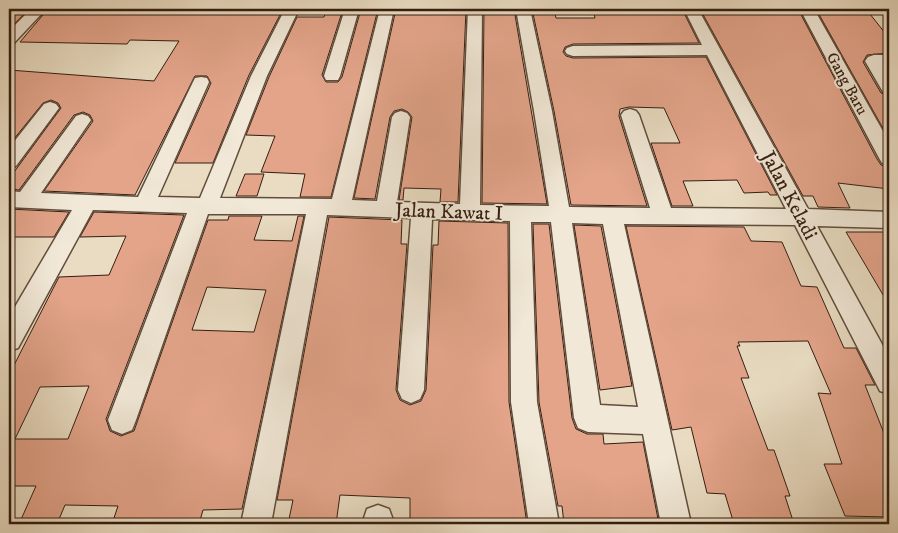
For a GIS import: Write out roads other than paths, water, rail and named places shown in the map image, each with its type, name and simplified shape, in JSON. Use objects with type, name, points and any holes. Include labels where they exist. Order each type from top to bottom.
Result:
[{"type":"street","points":[[9,40],[40,9]]},
{"type":"street","points":[[122,420],[204,206],[259,76],[292,9]]},
{"type":"street","points":[[332,76],[352,9]]},
{"type":"street","points":[[256,524],[329,207],[387,9]]},
{"type":"street","points":[[470,211],[476,9]]},
{"type":"street","points":[[523,9],[533,52],[561,214],[588,418],[655,421]]},
{"type":"street","name":"Jalan Keladi","points":[[691,9],[889,382]]},
{"type":"street","name":"Gang Baru","points":[[807,9],[889,158]]},
{"type":"street","points":[[572,51],[713,50]]},
{"type":"street","points":[[889,60],[874,60],[889,88]]},
{"type":"street","points":[[144,205],[201,82]]},
{"type":"street","points":[[9,162],[50,108]]},
{"type":"street","points":[[630,114],[663,217]]},
{"type":"street","points":[[386,210],[401,117]]},
{"type":"street","points":[[17,200],[82,120]]},
{"type":"street","name":"Jalan Kawat I","points":[[17,200],[144,205],[329,207],[520,214],[801,217],[889,220]]},
{"type":"street","points":[[9,340],[87,202]]},
{"type":"street","points":[[411,390],[422,211]]},
{"type":"street","points":[[520,214],[524,402],[544,524]]},
{"type":"street","points":[[612,216],[676,524]]}]
